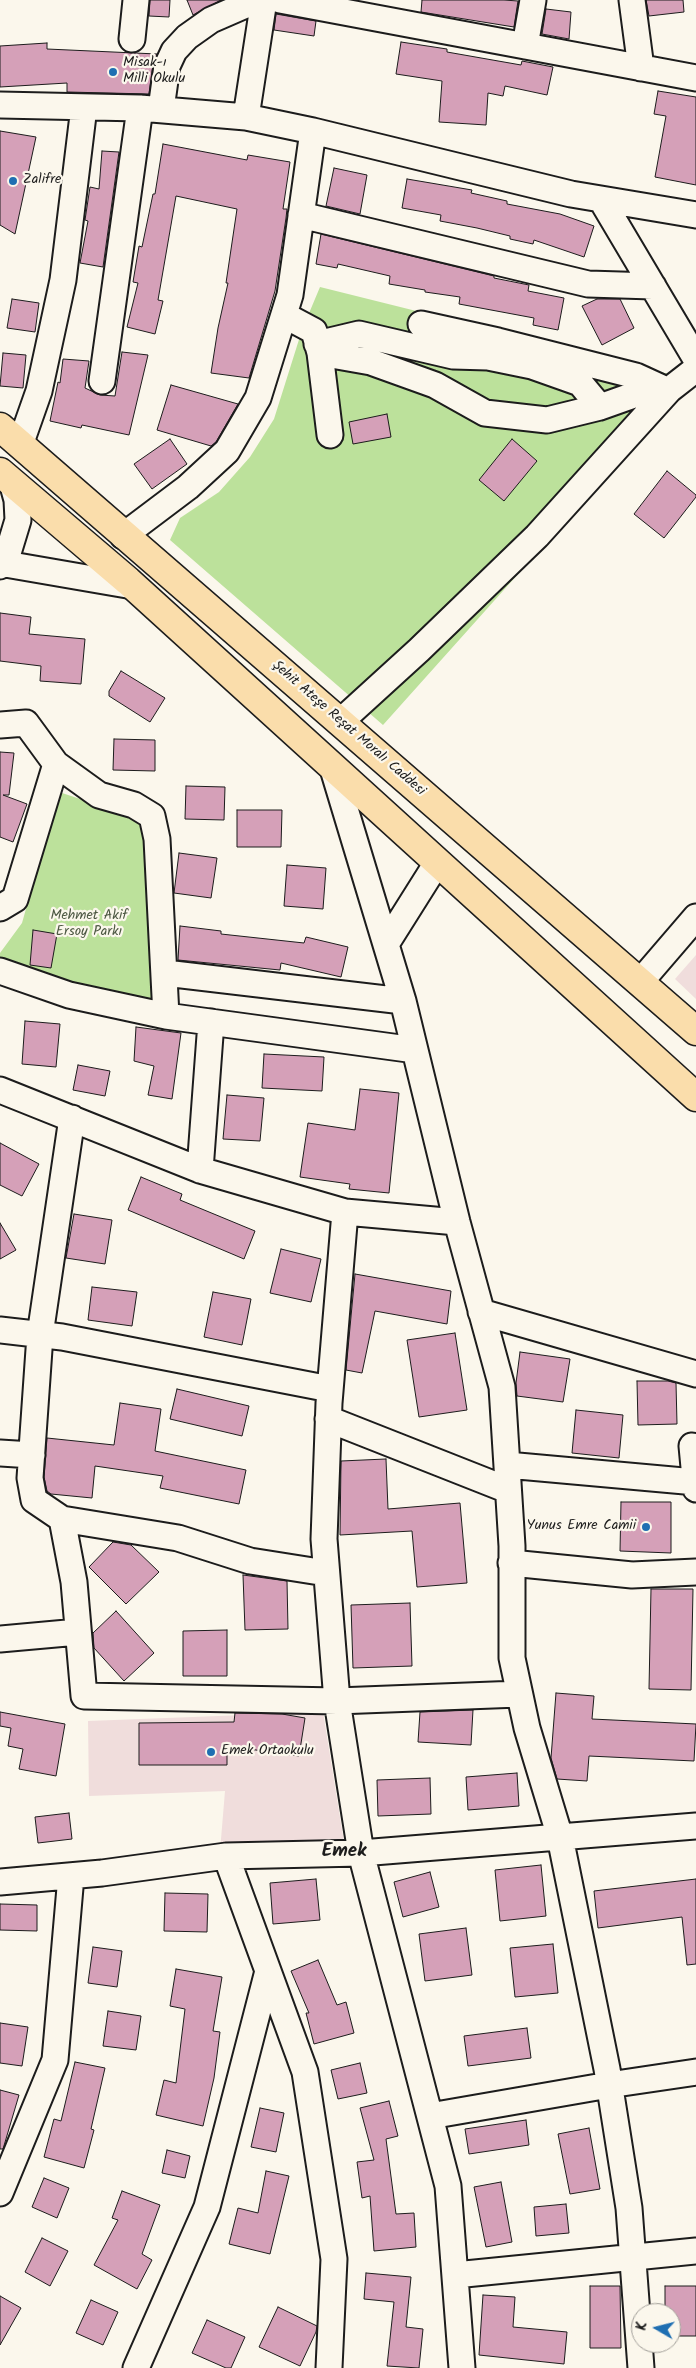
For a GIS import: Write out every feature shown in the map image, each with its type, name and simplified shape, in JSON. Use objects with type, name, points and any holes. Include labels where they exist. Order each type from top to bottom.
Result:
[{"type":"main road","name":"Şehit Ateşe Reşat Moralı Caddesi","points":[[0,427],[123,536],[641,981],[696,1031]]},
{"type":"main road","points":[[6,477],[133,586],[696,1097]]},
{"type":"street","points":[[132,39],[136,0]]},
{"type":"street","points":[[102,381],[150,109],[167,66],[174,51],[187,37],[211,20],[257,0]]},
{"type":"street","points":[[246,117],[264,0]]},
{"type":"street","points":[[280,0],[696,78]]},
{"type":"street","points":[[525,46],[533,0]]},
{"type":"street","points":[[632,0],[641,68]]},
{"type":"street","points":[[0,105],[150,109],[246,117],[313,131],[544,188],[696,214]]},
{"type":"street","points":[[20,445],[39,391],[63,280],[84,107]]},
{"type":"street","points":[[123,536],[188,487],[228,452],[258,398],[290,295],[313,131]]},
{"type":"street","points":[[601,199],[696,358]]},
{"type":"street","points":[[301,215],[588,284],[653,286]]},
{"type":"street","points":[[284,315],[314,331],[319,348],[330,435]]},
{"type":"street","points":[[421,324],[498,341],[636,376],[659,386]]},
{"type":"street","points":[[319,348],[359,334],[452,356],[488,357],[532,366],[580,383],[600,407]]},
{"type":"street","points":[[319,348],[371,362],[435,385],[485,413],[548,420],[600,407],[659,386],[696,369]]},
{"type":"street","points":[[340,722],[419,650],[536,536],[659,386]]},
{"type":"street","points":[[6,477],[17,500],[18,520],[15,536],[1,564],[133,586]]},
{"type":"street","points":[[0,725],[26,723],[56,764],[99,795],[134,805],[152,816],[157,839],[166,1016]]},
{"type":"street","points":[[0,908],[15,899],[56,764]]},
{"type":"street","points":[[333,769],[403,1002],[457,1222],[502,1387],[511,1563],[512,1658],[527,1728],[560,1837],[610,2085],[629,2208],[641,2368]]},
{"type":"street","points":[[386,944],[438,863]]},
{"type":"street","points":[[641,981],[684,942],[696,917]]},
{"type":"street","points":[[0,970],[68,995],[166,1016],[415,1050]]},
{"type":"street","points":[[165,973],[403,1002]]},
{"type":"street","points":[[200,1170],[211,1022]]},
{"type":"street","points":[[0,1090],[200,1170],[345,1212],[457,1222]]},
{"type":"street","points":[[72,1118],[40,1335],[30,1478],[34,1500],[62,1519],[178,1538],[250,1561],[326,1573]]},
{"type":"street","points":[[345,1212],[328,1419],[324,1539],[337,1701],[361,1853],[448,2186],[462,2368]]},
{"type":"street","points":[[481,1312],[696,1374]]},
{"type":"street","points":[[0,1330],[62,1337],[330,1389]]},
{"type":"street","points":[[328,1419],[508,1490]]},
{"type":"street","points":[[692,1446],[696,1489]]},
{"type":"street","points":[[0,1453],[32,1455]]},
{"type":"street","points":[[507,1465],[696,1482]]},
{"type":"street","points":[[62,1519],[74,1582],[84,1696],[337,1701],[519,1694]]},
{"type":"street","points":[[511,1563],[632,1575],[696,1572]]},
{"type":"street","points":[[0,1639],[78,1632]]},
{"type":"street","points":[[0,1882],[71,1876],[226,1856],[361,1853],[696,1826]]},
{"type":"street","points":[[226,1856],[305,2072],[334,2258],[329,2368]]},
{"type":"street","points":[[0,2194],[55,2060],[71,1876]]},
{"type":"street","points":[[136,2368],[207,2207],[268,1971]]},
{"type":"street","points":[[430,2116],[696,2072]]},
{"type":"street","points":[[455,2275],[696,2251]]},
{"type":"shaded area","points":[[696,955],[696,999],[675,979]]},
{"type":"shaded area","points":[[323,1712],[344,1842],[220,1851],[225,1791],[89,1796],[88,1721]]},
{"type":"green space","points":[[320,287],[669,374],[681,392],[383,725],[170,540],[180,518],[219,492],[250,457],[274,419],[302,330]]},
{"type":"green space","name":"Mehmet Akif Ersoy Parkı","points":[[59,792],[147,821],[156,1000],[69,988],[0,958],[0,953],[22,923]]},
{"type":"building","points":[[150,0],[170,0],[169,17],[149,16]]},
{"type":"building","points":[[187,0],[221,0],[193,15]]},
{"type":"building","points":[[422,0],[518,1],[514,27],[421,12]]},
{"type":"building","points":[[646,0],[683,0],[684,12],[649,16]]},
{"type":"building","points":[[546,9],[571,12],[569,39],[542,34]]},
{"type":"building","points":[[276,14],[316,21],[314,36],[274,30]]},
{"type":"building","points":[[401,42],[447,49],[447,52],[521,65],[522,61],[553,67],[547,95],[505,86],[503,96],[488,93],[486,125],[439,122],[442,81],[396,74]]},
{"type":"building","points":[[47,43],[47,49],[157,54],[153,64],[149,94],[67,92],[67,83],[0,87],[0,46]]},
{"type":"building","points":[[658,91],[696,97],[696,185],[655,177],[666,116],[654,114]]},
{"type":"building","name":"Zalifre","points":[[0,131],[36,137],[15,234],[0,225]]},
{"type":"building","points":[[163,144],[247,160],[248,155],[290,162],[283,209],[287,209],[286,218],[275,291],[249,378],[211,373],[228,283],[226,283],[237,209],[176,196],[158,300],[163,301],[155,334],[127,327],[138,283],[133,282],[139,246],[142,247],[153,194],[155,194]]},
{"type":"building","points":[[102,151],[119,152],[103,267],[80,263],[88,221],[85,220],[90,187],[99,189]]},
{"type":"building","points":[[334,168],[367,175],[360,214],[326,206]]},
{"type":"building","points":[[407,179],[472,190],[471,193],[507,201],[507,204],[560,214],[594,226],[584,257],[534,240],[533,244],[510,239],[510,236],[440,221],[441,215],[402,208]]},
{"type":"building","points":[[321,234],[494,276],[494,278],[529,285],[528,291],[564,298],[558,330],[533,325],[534,318],[459,304],[460,297],[389,284],[390,276],[338,264],[337,268],[316,264]]},
{"type":"building","points":[[12,299],[39,303],[35,332],[7,328]]},
{"type":"building","points":[[597,299],[620,299],[634,328],[602,345],[582,306]]},
{"type":"building","points":[[122,352],[148,355],[129,435],[82,425],[81,428],[50,421],[58,382],[60,383],[63,359],[89,361],[85,388],[100,395],[115,396]]},
{"type":"building","points":[[3,353],[26,355],[23,388],[0,386]]},
{"type":"building","points":[[171,385],[238,404],[216,442],[211,446],[157,430]]},
{"type":"building","points":[[387,414],[391,437],[353,444],[349,422]]},
{"type":"building","points":[[170,439],[187,464],[152,489],[134,464]]},
{"type":"building","points":[[512,439],[537,461],[504,501],[479,480]]},
{"type":"building","points":[[667,471],[696,497],[664,538],[634,514]]},
{"type":"building","points":[[0,613],[31,617],[29,634],[85,639],[81,684],[40,681],[41,666],[0,661]]},
{"type":"building","points":[[121,671],[165,698],[150,722],[109,696],[109,691]]},
{"type":"building","points":[[114,739],[155,740],[155,771],[113,770]]},
{"type":"building","points":[[0,752],[14,753],[9,795],[3,795],[27,804],[13,842],[0,837]]},
{"type":"building","points":[[186,786],[225,787],[224,820],[185,819]]},
{"type":"building","points":[[237,810],[282,810],[281,847],[237,847]]},
{"type":"building","points":[[179,853],[217,858],[211,898],[174,893]]},
{"type":"building","points":[[287,865],[326,868],[323,909],[284,906]]},
{"type":"building","points":[[180,926],[221,931],[221,934],[304,943],[306,937],[348,947],[341,977],[281,963],[280,970],[178,960]]},
{"type":"building","points":[[33,930],[57,934],[51,968],[30,965]]},
{"type":"building","points":[[25,1021],[60,1024],[56,1067],[22,1064]]},
{"type":"building","points":[[136,1027],[181,1033],[172,1099],[148,1095],[154,1066],[134,1061]]},
{"type":"building","points":[[264,1054],[324,1057],[322,1091],[262,1088]]},
{"type":"building","points":[[78,1065],[110,1071],[105,1096],[73,1090]]},
{"type":"building","points":[[360,1089],[399,1093],[389,1193],[349,1189],[350,1184],[300,1177],[308,1123],[355,1130]]},
{"type":"building","points":[[227,1095],[264,1098],[260,1141],[223,1139]]},
{"type":"building","points":[[0,1143],[39,1164],[22,1196],[0,1185]]},
{"type":"building","points":[[141,1177],[182,1194],[180,1200],[255,1231],[244,1259],[128,1210]]},
{"type":"building","points":[[74,1214],[112,1220],[105,1264],[66,1258]]},
{"type":"building","points":[[0,1223],[16,1250],[0,1259]]},
{"type":"building","points":[[281,1249],[321,1259],[311,1302],[270,1293]]},
{"type":"building","points":[[355,1274],[451,1291],[447,1324],[375,1311],[362,1373],[346,1370]]},
{"type":"building","points":[[92,1287],[137,1292],[132,1326],[88,1320]]},
{"type":"building","points":[[213,1292],[251,1299],[242,1345],[204,1337]]},
{"type":"building","points":[[455,1333],[467,1410],[419,1417],[407,1340]]},
{"type":"building","points":[[520,1352],[570,1359],[563,1402],[517,1396],[516,1383]]},
{"type":"building","points":[[637,1381],[668,1381],[676,1383],[677,1424],[638,1425]]},
{"type":"building","points":[[177,1389],[249,1406],[242,1436],[170,1419]]},
{"type":"building","points":[[120,1403],[161,1409],[155,1451],[246,1470],[239,1504],[160,1488],[163,1476],[95,1466],[92,1498],[51,1494],[47,1491],[44,1477],[47,1438],[114,1445]]},
{"type":"building","points":[[576,1410],[623,1415],[619,1458],[572,1453]]},
{"type":"building","points":[[386,1459],[388,1509],[460,1503],[467,1583],[417,1587],[412,1531],[340,1535],[341,1461]]},
{"type":"building","name":"Yunus Emre Camii","points":[[621,1502],[671,1502],[671,1553],[620,1551]]},
{"type":"building","points":[[113,1542],[131,1545],[159,1572],[126,1604],[89,1567]]},
{"type":"building","points":[[243,1575],[287,1581],[288,1629],[245,1630]]},
{"type":"building","points":[[651,1589],[693,1589],[691,1690],[649,1689]]},
{"type":"building","points":[[410,1603],[412,1666],[353,1668],[351,1605]]},
{"type":"building","points":[[116,1611],[154,1653],[124,1681],[94,1648],[93,1633]]},
{"type":"building","points":[[227,1630],[227,1676],[183,1676],[183,1631]]},
{"type":"building","points":[[556,1693],[594,1696],[592,1719],[696,1724],[694,1761],[589,1756],[587,1781],[557,1779],[551,1758]]},
{"type":"building","points":[[473,1710],[471,1745],[418,1742],[420,1712]]},
{"type":"building","points":[[0,1712],[65,1724],[56,1776],[19,1769],[23,1749],[8,1746],[11,1728],[0,1726]]},
{"type":"building","points":[[235,1713],[282,1714],[305,1718],[299,1756],[227,1746],[227,1765],[139,1765],[139,1723],[234,1722]]},
{"type":"building","points":[[517,1773],[519,1806],[468,1810],[466,1777]]},
{"type":"building","points":[[430,1778],[431,1814],[378,1816],[377,1780]]},
{"type":"building","points":[[69,1813],[72,1839],[38,1843],[35,1817]]},
{"type":"building","points":[[541,1865],[546,1916],[500,1921],[495,1870]]},
{"type":"building","points":[[430,1872],[439,1907],[403,1917],[394,1882]]},
{"type":"building","points":[[316,1879],[320,1920],[273,1924],[270,1883]]},
{"type":"building","points":[[696,1879],[696,1964],[687,1965],[682,1917],[598,1928],[594,1891]]},
{"type":"building","points":[[165,1893],[208,1894],[207,1932],[164,1931]]},
{"type":"building","points":[[0,1904],[37,1905],[37,1931],[0,1930]]},
{"type":"building","points":[[466,1928],[472,1975],[425,1981],[419,1934]]},
{"type":"building","points":[[553,1944],[558,1993],[515,1997],[510,1948]]},
{"type":"building","points":[[93,1947],[122,1951],[117,1987],[88,1983]]},
{"type":"building","points":[[318,1960],[337,2005],[346,2002],[354,2033],[314,2044],[306,2013],[309,2013],[291,1971]]},
{"type":"building","points":[[176,1969],[222,1977],[213,2031],[220,2032],[214,2078],[203,2126],[156,2115],[164,2080],[176,2083],[185,2009],[170,2006]]},
{"type":"building","points":[[108,2011],[141,2016],[136,2050],[103,2046]]},
{"type":"building","points":[[0,2023],[28,2027],[22,2066],[0,2063]]},
{"type":"building","points":[[527,2028],[531,2058],[468,2066],[464,2036]]},
{"type":"building","points":[[75,2062],[105,2068],[91,2129],[94,2130],[84,2168],[44,2157],[54,2119],[61,2121]]},
{"type":"building","points":[[360,2063],[367,2093],[338,2099],[331,2070]]},
{"type":"building","points":[[0,2090],[19,2095],[3,2149],[0,2149]]},
{"type":"building","points":[[389,2101],[398,2136],[386,2139],[396,2214],[414,2213],[416,2247],[374,2251],[370,2196],[362,2198],[357,2162],[374,2160],[360,2108]]},
{"type":"building","points":[[260,2108],[284,2113],[276,2152],[251,2147]]},
{"type":"building","points":[[526,2120],[529,2145],[469,2154],[465,2129]]},
{"type":"building","points":[[589,2128],[600,2189],[570,2194],[558,2134]]},
{"type":"building","points":[[167,2150],[190,2156],[185,2178],[162,2173]]},
{"type":"building","points":[[266,2171],[289,2176],[270,2254],[229,2244],[238,2208],[258,2213]]},
{"type":"building","points":[[44,2178],[69,2188],[57,2218],[32,2207]]},
{"type":"building","points":[[501,2182],[512,2242],[486,2247],[474,2187]]},
{"type":"building","points":[[122,2191],[160,2205],[142,2254],[152,2260],[137,2289],[94,2265],[118,2220],[112,2218]]},
{"type":"building","points":[[566,2204],[569,2233],[536,2236],[534,2207]]},
{"type":"building","points":[[42,2238],[68,2251],[50,2286],[25,2272]]},
{"type":"building","points":[[366,2273],[411,2277],[406,2327],[423,2329],[419,2368],[387,2366],[394,2302],[364,2299]]},
{"type":"building","points":[[590,2286],[620,2286],[621,2348],[590,2348]]},
{"type":"building","points":[[665,2286],[696,2286],[696,2336],[681,2336],[681,2303],[665,2303]]},
{"type":"building","points":[[483,2295],[515,2297],[513,2327],[567,2332],[564,2364],[479,2355]]},
{"type":"building","points":[[0,2296],[21,2308],[0,2345]]},
{"type":"building","points":[[91,2300],[118,2312],[103,2345],[76,2333]]},
{"type":"building","points":[[278,2307],[317,2326],[300,2366],[259,2347]]},
{"type":"building","points":[[207,2320],[245,2337],[231,2368],[226,2368],[192,2353]]},
{"type":"place","name":"Misak-ı Milli Okulu","points":[[113,72]]},
{"type":"place","name":"Zalifre","points":[[13,181]]},
{"type":"place","name":"Yunus Emre Camii","points":[[646,1527]]},
{"type":"place","name":"Emek Ortaokulu","points":[[211,1752]]},
{"type":"district","name":"Emek","points":[[344,1853]]}]
